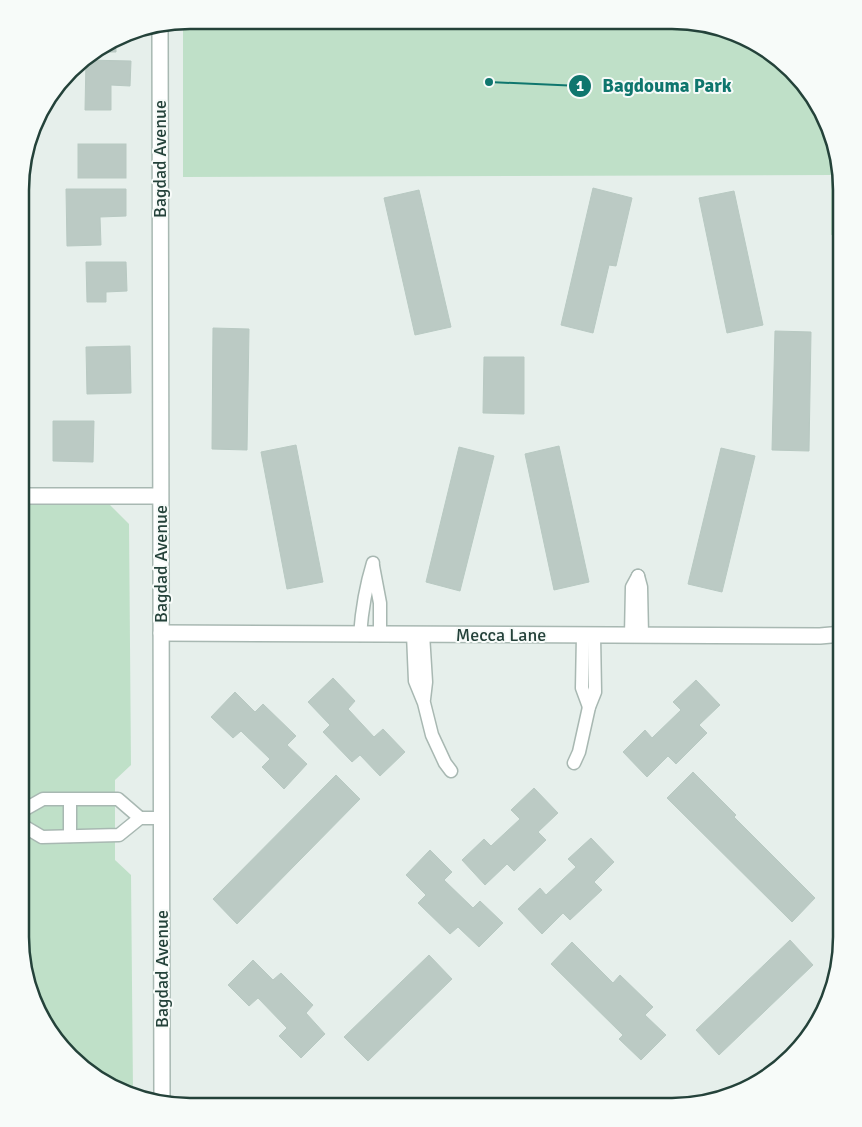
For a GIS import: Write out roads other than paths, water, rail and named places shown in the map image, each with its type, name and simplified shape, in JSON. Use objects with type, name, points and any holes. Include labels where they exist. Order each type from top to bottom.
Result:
[{"type":"street","name":"Bagdad Avenue","points":[[160,32],[162,1096]]},
{"type":"street","points":[[29,496],[160,496]]},
{"type":"street","name":"Mecca Lane","points":[[161,634],[833,635]]},
{"type":"lane","points":[[360,635],[362,606],[373,563],[380,603],[380,635]]},
{"type":"lane","points":[[418,634],[415,681],[424,703],[432,735],[451,772]]},
{"type":"lane","points":[[574,763],[579,752],[589,708],[582,688],[589,635]]},
{"type":"lane","points":[[29,807],[43,799],[118,799],[140,818]]},
{"type":"lane","points":[[70,800],[70,836]]},
{"type":"lane","points":[[29,829],[42,837],[119,835],[140,818],[161,818]]},
{"type":"place","name":"Bagdouma Park","points":[[489,82]]}]
